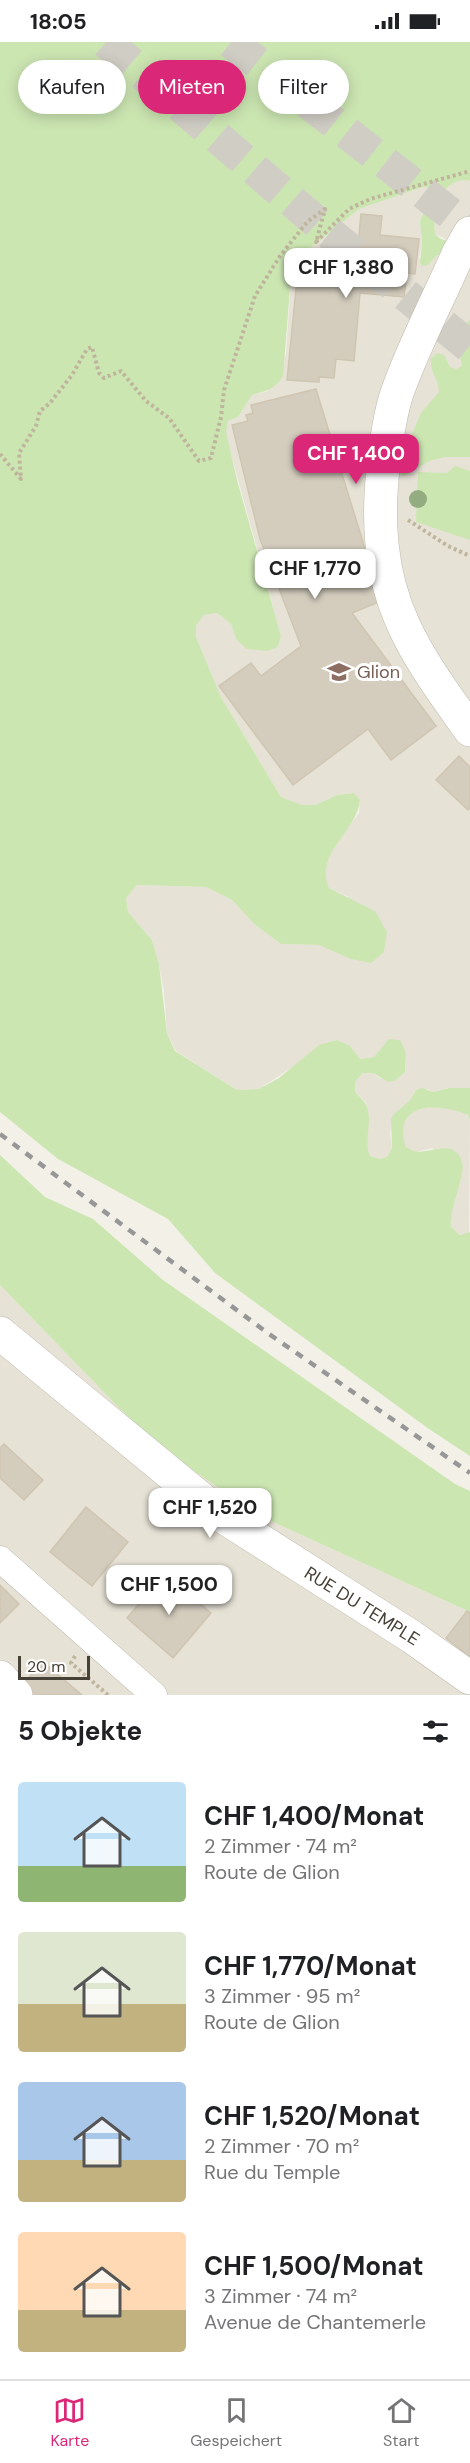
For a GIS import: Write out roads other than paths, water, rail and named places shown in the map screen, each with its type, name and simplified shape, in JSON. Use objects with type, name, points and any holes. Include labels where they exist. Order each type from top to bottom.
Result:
[{"type":"street","points":[[470,233],[458,254],[397,393],[387,433],[379,510],[388,582],[403,625],[425,666],[470,730]]},
{"type":"street","name":"RUE DU TEMPLE","points":[[0,1333],[222,1516],[262,1544],[411,1637],[470,1678]]},
{"type":"street","points":[[0,1559],[154,1695]]},
{"type":"street","points":[[0,1677],[16,1695]]},
{"type":"tunnel","points":[[106,42],[328,232],[470,347]]},
{"type":"tunnel","points":[[231,42],[470,229]]},
{"type":"railway","points":[[0,1134],[269,1334],[470,1473]]},
{"type":"place","name":"Glion","points":[[339,672]]}]
